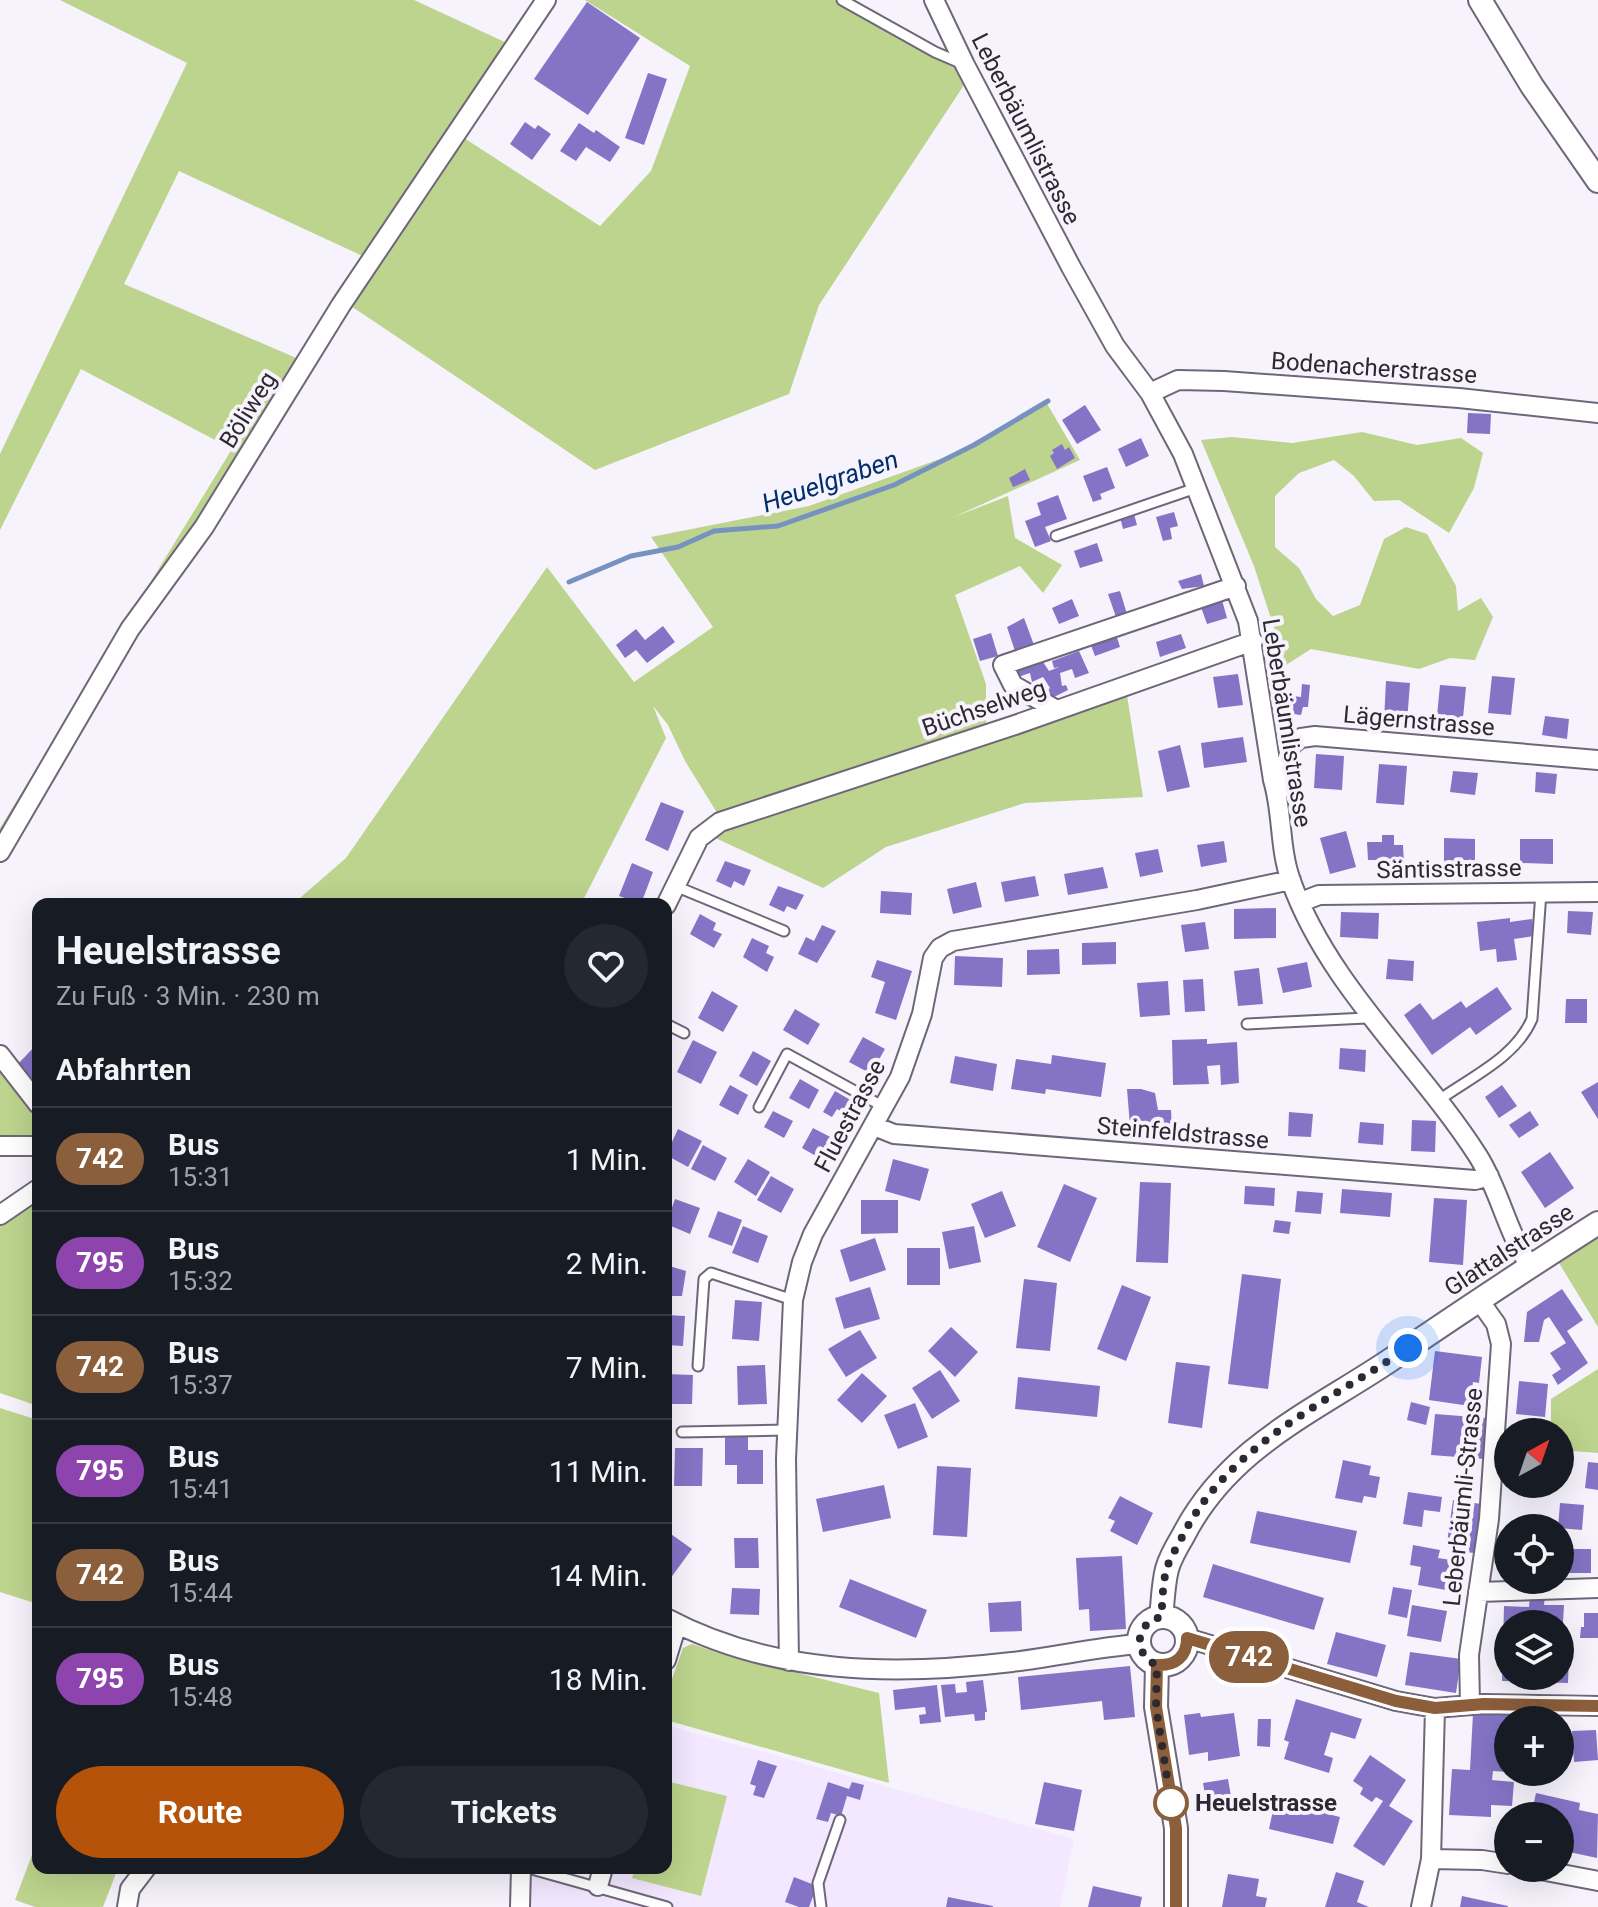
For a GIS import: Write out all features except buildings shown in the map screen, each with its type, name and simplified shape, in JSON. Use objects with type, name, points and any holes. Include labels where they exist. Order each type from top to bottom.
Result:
[{"type":"street","name":"Böliweg","points":[[0,852],[130,629],[204,527],[341,305],[546,0]]},
{"type":"street","name":"Leberbäumlistrasse","points":[[934,0],[965,65],[1115,346],[1150,393],[1183,454],[1236,586],[1253,641],[1278,796],[1280,834],[1291,880],[1301,902],[1323,948],[1439,1100],[1479,1158],[1512,1237],[1530,1266]]},
{"type":"street","points":[[1480,0],[1532,86],[1598,181]]},
{"type":"street","name":"Bodenacherstrasse","points":[[1150,393],[1178,380],[1224,381],[1459,398],[1598,413]]},
{"type":"street","points":[[1055,709],[1013,685],[1003,665],[1236,586]]},
{"type":"street","name":"Büchselweg","points":[[669,898],[699,838],[720,822],[1015,725],[1253,641]]},
{"type":"street","name":"Lägernstrasse","points":[[1278,796],[1291,745],[1301,738],[1315,736],[1598,760]]},
{"type":"street","name":"Fluestrasse","points":[[789,1661],[785,1544],[793,1300],[802,1262],[813,1234],[900,1077],[913,1043],[933,958],[940,948],[953,941],[1210,898],[1291,880]]},
{"type":"street","name":"Säntisstrasse","points":[[1301,902],[1319,895],[1598,892]]},
{"type":"street","points":[[0,1055],[32,1096]]},
{"type":"street","name":"Steinfeldstrasse","points":[[874,1126],[894,1134],[1475,1180],[1489,1176]]},
{"type":"street","points":[[0,1146],[32,1146]]},
{"type":"street","points":[[0,1215],[32,1193]]},
{"type":"street","name":"Glattalstrasse","points":[[1161,1617],[1167,1566],[1197,1508],[1256,1447],[1304,1412],[1360,1380],[1598,1223]]},
{"type":"street","name":"Leberbäumli-Strasse","points":[[1470,1704],[1469,1655],[1489,1519],[1501,1344],[1496,1324],[1479,1300]]},
{"type":"street","points":[[1478,1592],[1598,1588]]},
{"type":"street","points":[[1161,1617],[1180,1624],[1187,1638],[1187,1646],[1180,1659],[1168,1665],[1157,1665],[1146,1658],[1139,1644],[1145,1626],[1161,1617]]},
{"type":"street","points":[[672,1621],[740,1649],[789,1661],[850,1670],[914,1670],[1011,1662],[1139,1644]]},
{"type":"street","points":[[1187,1638],[1396,1701],[1435,1708],[1470,1704],[1598,1706]]},
{"type":"street","points":[[1157,1665],[1156,1707],[1176,1828],[1176,1907]]},
{"type":"street","points":[[1421,1907],[1431,1859],[1435,1708]]},
{"type":"street","points":[[1431,1859],[1494,1862]]},
{"type":"street","points":[[127,1907],[130,1889],[141,1874]]},
{"type":"street","points":[[520,1907],[521,1874]]},
{"type":"street","points":[[1574,1876],[1598,1881]]},
{"type":"lane","points":[[842,0],[935,52],[965,65]]},
{"type":"lane","points":[[1056,536],[1196,488]]},
{"type":"lane","points":[[675,886],[784,931]]},
{"type":"lane","points":[[1439,1100],[1510,1051],[1525,1035],[1532,1019],[1541,892]]},
{"type":"lane","points":[[1247,1024],[1366,1018],[1372,1015]]},
{"type":"lane","points":[[672,1027],[684,1033]]},
{"type":"lane","points":[[759,1107],[787,1054],[884,1107]]},
{"type":"lane","points":[[698,1366],[704,1279],[711,1273],[793,1300]]},
{"type":"lane","points":[[682,1432],[787,1430]]},
{"type":"lane","points":[[821,1907],[818,1883],[840,1820]]},
{"type":"lane","points":[[577,1874],[601,1877],[667,1907]]},
{"type":"shaded area","points":[[672,1727],[1074,1839],[1060,1907],[527,1907],[527,1874],[550,1874],[603,1888],[607,1874],[672,1874]]},
{"type":"green space","points":[[60,0],[414,0],[509,44],[367,258],[179,171],[124,284],[301,360],[0,845],[0,828],[232,449],[81,369],[0,530],[0,454],[187,63]]},
{"type":"green space","points":[[585,0],[834,0],[959,69],[966,82],[819,305],[789,394],[595,470],[348,304],[461,136],[600,226],[651,171],[690,66]]},
{"type":"green space","points":[[1046,402],[1080,460],[954,517],[1008,496],[1015,538],[1062,565],[1043,593],[1020,566],[955,595],[986,684],[986,737],[1126,689],[1143,797],[1025,803],[886,847],[823,888],[709,835],[719,816],[685,761],[668,725],[653,706],[666,738],[584,898],[300,898],[346,858],[547,567],[634,682],[713,627],[651,537],[809,506],[965,450]]},
{"type":"green space","points":[[1362,432],[1417,445],[1461,438],[1483,453],[1474,488],[1449,533],[1399,500],[1374,501],[1354,476],[1334,460],[1299,473],[1275,496],[1275,547],[1299,568],[1316,599],[1333,616],[1360,605],[1384,539],[1406,527],[1427,534],[1456,586],[1458,611],[1481,598],[1493,617],[1475,660],[1450,658],[1419,669],[1311,649],[1286,665],[1254,566],[1201,440],[1232,437],[1292,443]]},
{"type":"green space","points":[[0,1068],[32,1111],[32,1141],[0,1140]]},
{"type":"green space","points":[[32,1201],[32,1404],[0,1393],[0,1224]]},
{"type":"green space","points":[[1598,1238],[1598,1327],[1559,1263]]},
{"type":"green space","points":[[1598,1369],[1598,1453],[1574,1451],[1574,1418],[1551,1418],[1551,1399]]},
{"type":"green space","points":[[0,1408],[32,1418],[32,1602],[0,1592]]},
{"type":"green space","points":[[692,1644],[728,1656],[879,1693],[889,1783],[672,1722],[672,1679],[683,1648]]},
{"type":"green space","points":[[672,1782],[727,1796],[701,1896],[632,1878],[633,1874],[672,1874]]},
{"type":"green space","points":[[32,1855],[32,1874],[116,1874],[103,1907],[35,1907],[15,1900]]},
{"type":"waterway","name":"Heuelgraben","points":[[569,582],[631,556],[678,547],[714,531],[778,526],[894,485],[974,445],[1048,401]]},
{"type":"bus line","name":"742","points":[[1176,1907],[1176,1828],[1158,1728],[1155,1690],[1157,1665],[1168,1665],[1180,1659],[1187,1646],[1187,1638],[1396,1701],[1435,1708],[1470,1704],[1598,1706]]},
{"type":"place","name":"Heuelstrasse","points":[[1171,1803]]},
{"type":"route","points":[[1171,1803],[1158,1728],[1157,1665],[1146,1658],[1139,1644],[1145,1626],[1161,1617],[1167,1566],[1197,1508],[1256,1447],[1304,1412],[1408,1348]]}]
